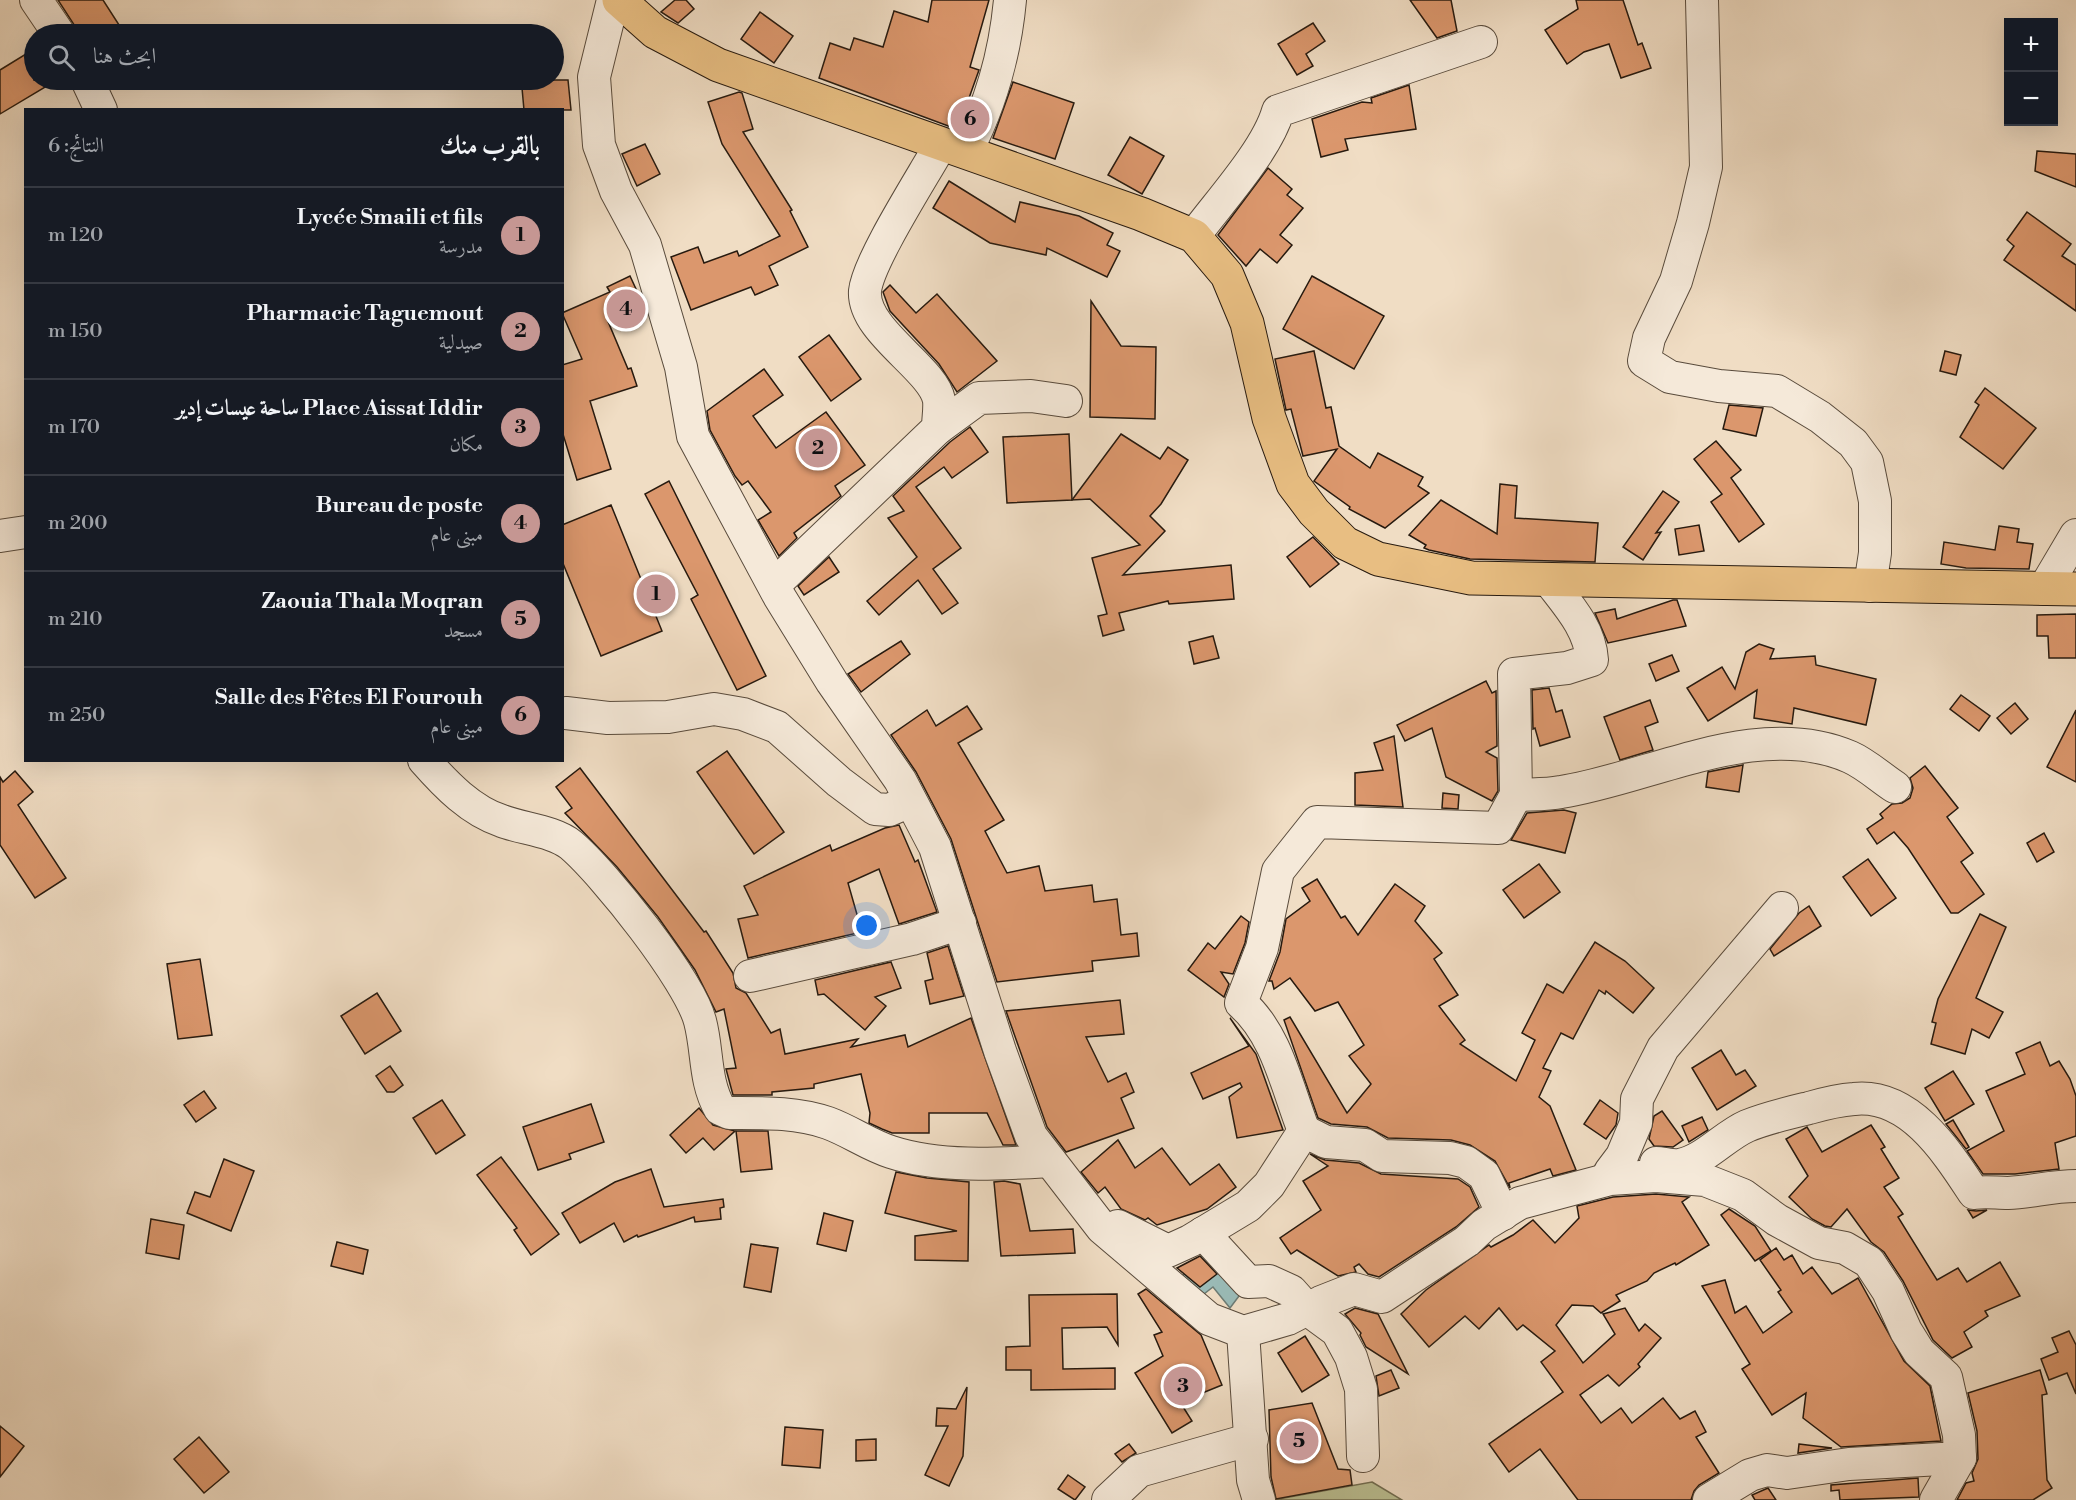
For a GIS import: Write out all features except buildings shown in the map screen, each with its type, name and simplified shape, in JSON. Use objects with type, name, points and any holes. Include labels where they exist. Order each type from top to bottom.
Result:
[{"type":"main road","points":[[619,0],[655,32],[718,65],[1141,214],[1194,236],[1227,275],[1247,323],[1269,418],[1293,484],[1314,512],[1345,543],[1378,560],[1471,578],[2076,589]]},
{"type":"street","points":[[36,0],[52,24]]},
{"type":"street","points":[[614,0],[594,77],[598,145],[616,191],[645,245],[681,367],[693,436],[774,585],[832,682],[900,780],[935,847],[1000,1051],[1031,1136],[1102,1228],[1209,1319],[1243,1332],[1288,1319],[1354,1289],[1382,1297],[1467,1241],[1484,1225],[1520,1203],[1657,1162],[1679,1165],[1699,1156],[1746,1127],[1820,1105],[1855,1098],[1881,1102],[1915,1120],[1954,1163],[1974,1193],[1984,1190],[2007,1193],[2049,1186],[2076,1186]]},
{"type":"street","points":[[938,428],[939,399],[925,376],[894,346],[873,316],[865,293],[873,268],[954,148],[981,123],[1006,45],[1010,0]]},
{"type":"street","points":[[1702,0],[1706,167],[1676,281],[1649,338],[1644,361],[1670,377],[1719,386],[1778,391],[1820,417],[1853,443],[1866,462],[1875,501],[1875,553],[1870,586]]},
{"type":"street","points":[[1194,236],[1250,161],[1274,124],[1278,111],[1481,42]]},
{"type":"street","points":[[92,90],[100,108]]},
{"type":"street","points":[[774,585],[938,428],[979,398],[1031,396],[1066,400]]},
{"type":"street","points":[[0,536],[24,532]]},
{"type":"street","points":[[2044,589],[2076,536]]},
{"type":"street","points":[[1503,1214],[1484,1175],[1466,1162],[1450,1158],[1382,1156],[1365,1145],[1326,1142],[1304,1131],[1276,1052],[1254,1014],[1241,1003],[1262,948],[1278,871],[1317,822],[1498,828],[1516,795],[1514,675],[1567,668],[1592,660],[1591,643],[1574,613],[1548,579]]},
{"type":"street","points":[[566,713],[609,718],[668,717],[714,708],[743,714],[777,727],[808,752],[839,782],[874,809],[889,810],[910,801]]},
{"type":"street","points":[[1516,795],[1561,792],[1721,751],[1796,745],[1806,745],[1851,757],[1895,788]]},
{"type":"street","points":[[426,762],[473,808],[501,821],[569,844],[607,883],[659,949],[700,1020],[711,1094],[720,1109],[729,1113],[804,1116],[830,1124],[890,1152],[931,1160],[973,1163],[1050,1161]]},
{"type":"street","points":[[1607,1176],[1622,1156],[1636,1123],[1636,1099],[1663,1048],[1782,908]]},
{"type":"street","points":[[750,976],[912,939],[960,922]]},
{"type":"street","points":[[1085,1208],[1168,1251],[1248,1206],[1269,1185],[1304,1131]]},
{"type":"street","points":[[1607,1176],[1656,1176],[1705,1180],[1743,1195],[1777,1220],[1819,1243],[1845,1248],[1869,1262],[1888,1291],[1906,1331],[1919,1352],[1946,1377],[1959,1435],[1960,1458],[1936,1500]]},
{"type":"street","points":[[1206,1231],[1248,1282],[1269,1281],[1291,1291],[1306,1309],[1337,1331],[1351,1357],[1361,1389],[1363,1456]]},
{"type":"street","points":[[1243,1332],[1253,1480],[1258,1500]]},
{"type":"street","points":[[1108,1500],[1139,1471],[1252,1439]]},
{"type":"street","points":[[1709,1500],[1750,1475],[1767,1470],[1786,1473],[1849,1464],[1960,1458]]},
{"type":"green space","points":[[1372,1482],[1402,1500],[1273,1500]]},
{"type":"water","points":[[1207,1251],[1245,1288],[1230,1308],[1213,1287],[1200,1297],[1179,1279]]},
{"type":"place","name":"Salle des Fêtes El Fourouh","points":[[970,119]]},
{"type":"place","name":"Bureau de poste","points":[[626,309]]},
{"type":"place","name":"Pharmacie Taguemout","points":[[818,448]]},
{"type":"place","name":"Lycée Smaili et fils","points":[[656,594]]},
{"type":"place","name":"Place Aissat Iddir ساحة عيسات إدير","points":[[1183,1386]]},
{"type":"place","name":"Zaouia Thala Moqran","points":[[1299,1441]]}]
